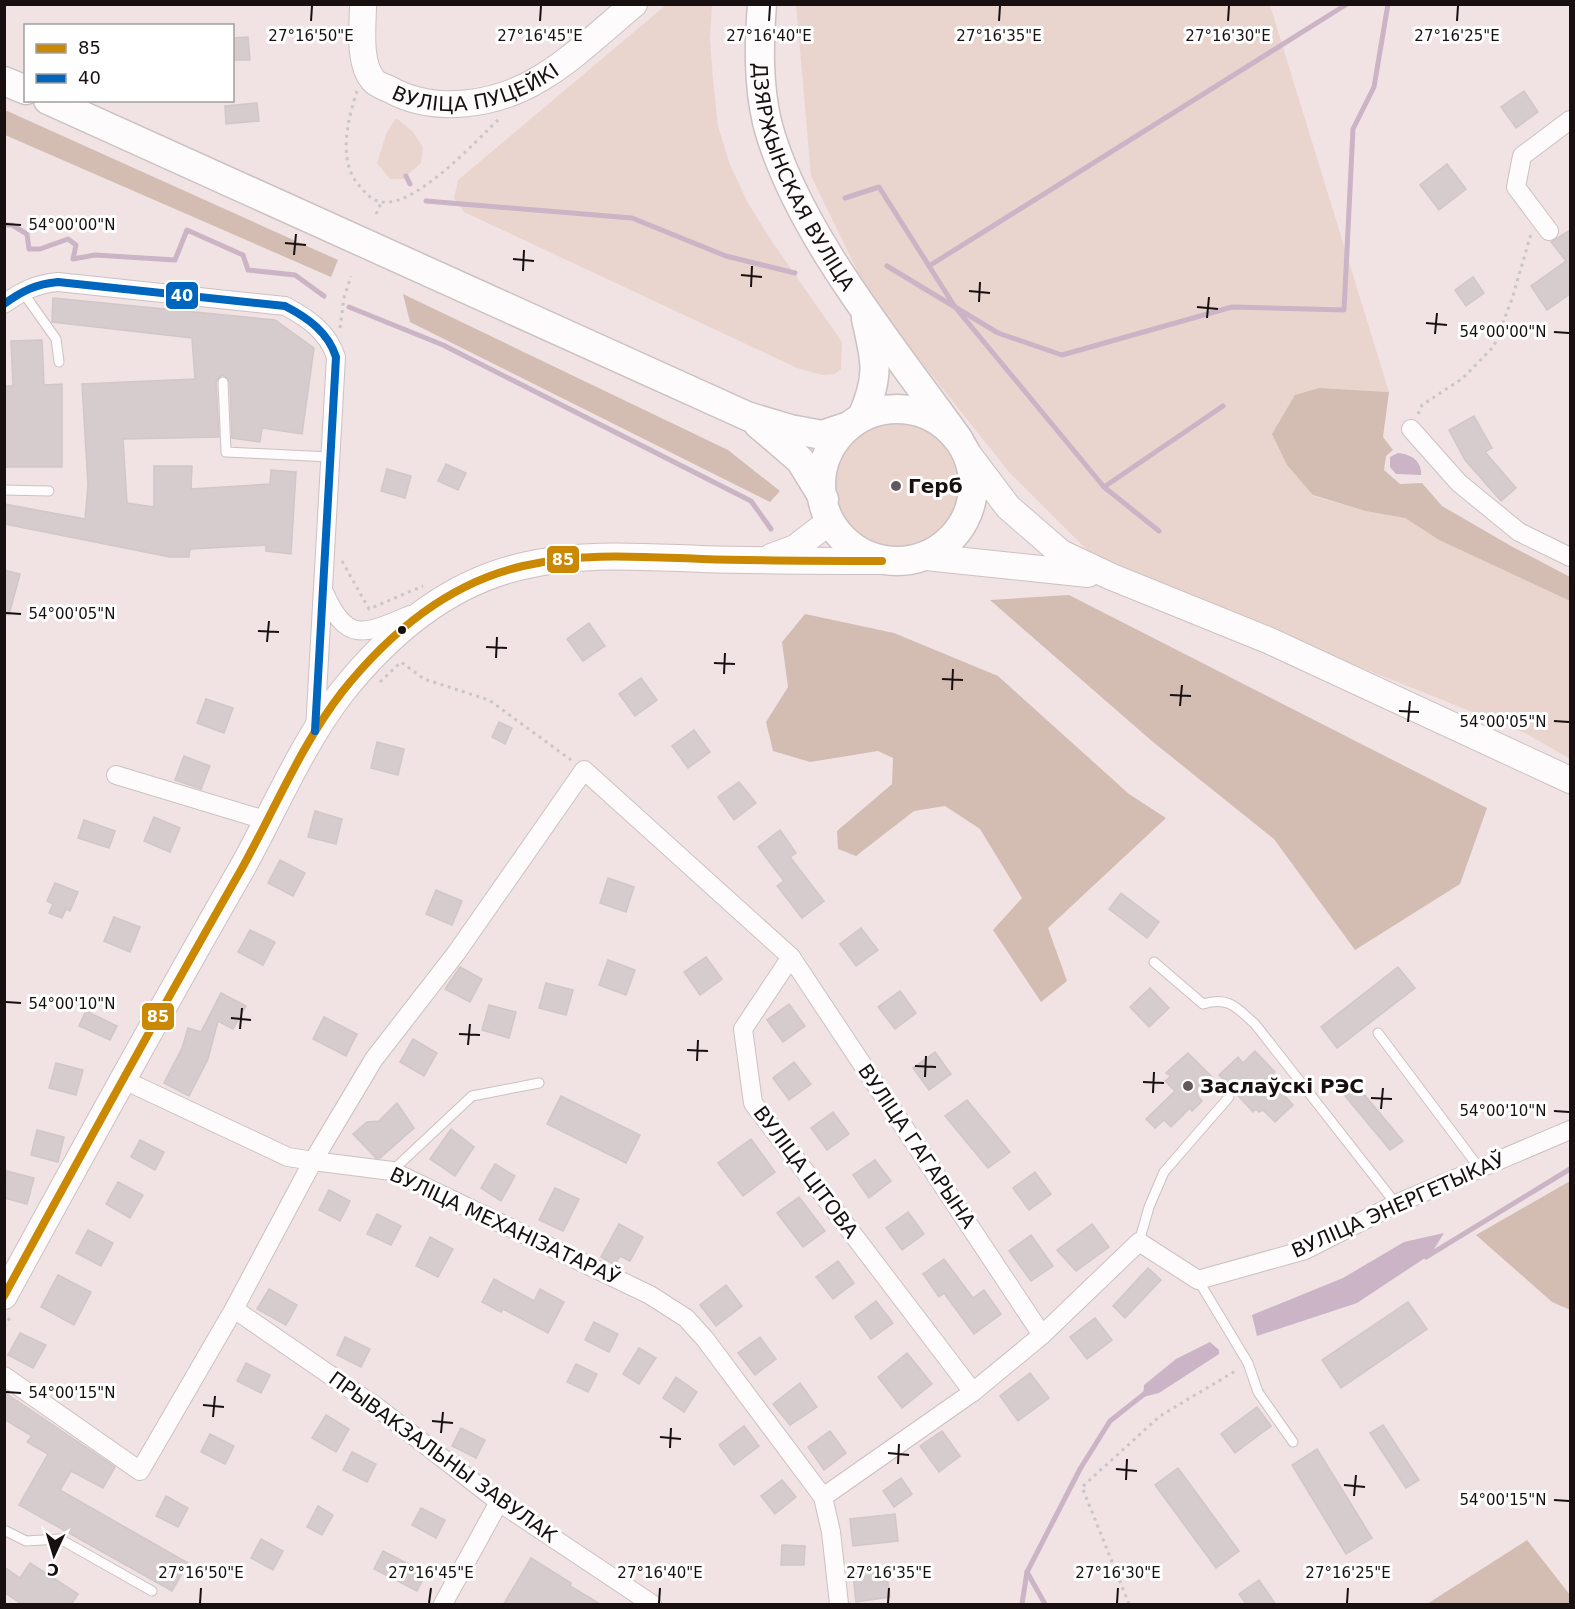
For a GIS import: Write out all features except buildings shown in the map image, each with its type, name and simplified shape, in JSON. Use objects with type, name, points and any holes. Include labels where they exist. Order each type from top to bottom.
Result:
[{"type":"main road","name":"ВУЛІЦА ПУЦЕЙКІ","points":[[363,4],[365,63],[373,81],[402,97],[430,103],[467,104],[498,97],[541,78],[634,4]]},
{"type":"main road","name":"ДЗЯРЖЫНСКАЯ ВУЛІЦА","points":[[762,4],[760,78],[767,121],[796,197],[863,305],[962,445]]},
{"type":"main road","points":[[4,81],[24,89]]},
{"type":"main road","points":[[52,102],[747,416],[790,429],[822,435],[893,409],[925,414],[944,424],[1008,507],[1061,553],[1112,577],[1270,641],[1570,780]]},
{"type":"main road","name":"ДЗЯРЖЫНСКАЯ ВУЛІЦА","points":[[854,422],[871,396],[876,361],[863,305]]},
{"type":"main road","points":[[747,416],[800,460],[826,511],[851,547],[882,561]]},
{"type":"main road","points":[[762,561],[795,548],[826,511],[827,460],[833,441],[854,422]]},
{"type":"main road","points":[[926,557],[944,546],[959,531],[969,512],[973,492],[972,471],[962,445]]},
{"type":"main road","points":[[4,1296],[122,1079],[268,821],[315,731],[342,692],[371,659],[426,609],[494,574],[524,565],[601,557],[904,562],[926,557],[1038,567],[1112,577]]},
{"type":"street","points":[[1549,231],[1516,187],[1522,156],[1570,120]]},
{"type":"street","points":[[4,304],[22,291],[39,284],[58,282],[285,306],[305,316],[332,345],[336,357],[315,731]]},
{"type":"street","points":[[1411,429],[1459,483],[1519,532],[1570,557]]},
{"type":"street","points":[[324,592],[335,617],[344,626],[354,630],[380,628],[426,609]]},
{"type":"street","points":[[4,1376],[140,1471],[234,1309],[313,1161],[374,1059],[457,952],[584,770],[791,957]]},
{"type":"street","points":[[116,775],[268,821]]},
{"type":"street","name":"ВУЛІЦА ГАГАРЫНА","points":[[791,957],[1042,1335]]},
{"type":"street","name":"ВУЛІЦА ЦІТОВА","points":[[791,957],[743,1029],[753,1103],[973,1392]]},
{"type":"street","name":"ВУЛІЦА МЕХАНІЗАТАРАЎ","points":[[122,1079],[288,1157],[392,1171],[599,1269],[650,1295],[686,1318],[705,1339],[823,1497],[831,1532],[839,1605]]},
{"type":"street","name":"ВУЛІЦА ЭНЕРГЕТЫКАЎ","points":[[1198,1280],[1305,1250],[1396,1204],[1570,1130]]},
{"type":"street","points":[[823,1497],[973,1392],[1042,1335],[1140,1242],[1198,1280]]},
{"type":"street","name":"ПРЫВАКЗАЛЬНЫ ЗАВУЛАК","points":[[234,1309],[378,1408],[499,1502],[652,1605]]},
{"type":"street","points":[[443,1605],[499,1502]]},
{"type":"lane","points":[[22,291],[56,339],[59,362]]},
{"type":"lane","points":[[223,382],[226,452],[330,457]]},
{"type":"lane","points":[[4,490],[49,491]]},
{"type":"lane","points":[[1154,962],[1203,1004],[1218,1000],[1235,1006],[1255,1024],[1396,1204]]},
{"type":"lane","points":[[1378,1033],[1480,1169]]},
{"type":"lane","points":[[392,1171],[472,1096],[539,1083]]},
{"type":"lane","points":[[1140,1242],[1149,1207],[1164,1172],[1229,1097]]},
{"type":"lane","points":[[1198,1280],[1248,1363],[1258,1392],[1293,1442]]},
{"type":"lane","points":[[4,1530],[26,1541],[60,1539],[152,1591]]},
{"type":"path","points":[[365,63],[351,110],[346,157],[349,172],[358,184],[370,198],[381,202],[402,198],[425,185],[507,111]]},
{"type":"path","points":[[376,214],[381,202]]},
{"type":"path","points":[[1411,429],[1422,405],[1463,378],[1494,346],[1512,299],[1537,216]]},
{"type":"path","points":[[336,357],[344,298],[351,276]]},
{"type":"path","points":[[325,559],[340,559],[369,609],[432,582]]},
{"type":"path","points":[[405,666],[424,679],[489,700],[584,770]]},
{"type":"path","points":[[1129,1605],[1082,1487],[1160,1416],[1248,1363]]},
{"type":"shaded area","points":[[667,4],[712,5],[710,39],[718,126],[730,165],[748,203],[773,243],[842,342],[841,369],[835,374],[822,375],[797,368],[464,212],[454,198],[458,180]]},
{"type":"shaded area","points":[[796,4],[1270,5],[1389,392],[1319,388],[1313,496],[1365,511],[1405,518],[1439,540],[1570,601],[1570,759],[1525,733],[1101,564],[1009,472],[871,299],[811,176]]},
{"type":"shaded area","points":[[5,110],[338,260],[331,277],[5,135]]},
{"type":"shaded area","points":[[396,118],[412,131],[423,147],[421,163],[403,179],[390,179],[377,163],[387,132]]},
{"type":"shaded area","points":[[403,294],[728,450],[780,491],[770,502],[410,322]]},
{"type":"shaded area","points":[[1319,388],[1389,392],[1383,437],[1393,450],[1386,456],[1384,470],[1400,484],[1422,483],[1442,506],[1570,577],[1570,601],[1439,540],[1405,518],[1365,511],[1313,495],[1287,465],[1272,434],[1295,395]]},
{"type":"shaded area","points":[[897,423],[921,428],[941,442],[955,462],[960,486],[955,510],[941,530],[921,544],[897,549],[873,544],[853,530],[839,510],[834,486],[839,462],[853,442],[873,428]]},
{"type":"shaded area","points":[[1398,453],[1415,459],[1420,466],[1421,475],[1396,474],[1390,467],[1390,457]]},
{"type":"shaded area","points":[[1069,595],[1487,808],[1460,884],[1355,950],[1274,839],[1153,742],[990,600]]},
{"type":"shaded area","points":[[805,614],[894,633],[998,676],[1129,794],[1166,818],[1048,928],[1067,981],[1041,1002],[993,930],[1022,898],[980,829],[945,806],[914,811],[856,856],[838,849],[837,831],[892,784],[893,758],[878,751],[810,762],[773,751],[766,722],[788,687],[782,642]]},
{"type":"shaded area","points":[[1570,1181],[1570,1310],[1552,1302],[1476,1235]]},
{"type":"shaded area","points":[[1444,1233],[1431,1254],[1357,1303],[1257,1336],[1252,1315],[1343,1278],[1404,1242]]},
{"type":"shaded area","points":[[1210,1342],[1219,1350],[1219,1354],[1159,1393],[1143,1397],[1144,1385],[1176,1359]]},
{"type":"shaded area","points":[[1527,1540],[1570,1595],[1570,1604],[1427,1604]]},
{"type":"waterway","points":[[929,266],[1347,4]]},
{"type":"waterway","points":[[887,266],[998,333],[1062,355],[1232,307],[1344,310],[1353,129],[1374,87],[1388,4]]},
{"type":"waterway","points":[[406,176],[410,184]]},
{"type":"waterway","points":[[845,198],[879,187],[955,307],[1104,487]]},
{"type":"waterway","points":[[426,201],[632,218],[726,256],[795,273]]},
{"type":"waterway","points":[[4,225],[12,225],[27,234],[29,249],[40,249],[68,239],[76,245],[73,259],[95,255],[175,260],[187,230],[243,255],[248,270],[295,275],[324,296]]},
{"type":"waterway","points":[[349,307],[443,345],[751,501],[771,529]]},
{"type":"waterway","points":[[1159,531],[1104,487],[1223,406]]},
{"type":"waterway","points":[[1426,1257],[1570,1169]]},
{"type":"waterway","points":[[1022,1604],[1027,1572],[1080,1469],[1110,1421],[1148,1391]]},
{"type":"waterway","points":[[1027,1572],[1045,1604]]},
{"type":"transit line","name":"40","points":[[4,304],[29,289],[58,282],[285,306],[309,321],[328,340],[336,357],[315,731]]},
{"type":"transit line","name":"85","points":[[4,1296],[327,712],[360,670],[400,631],[422,613],[470,585],[496,574],[545,562],[612,556],[882,561]]},
{"type":"place","name":"Герб","points":[[896,486]]},
{"type":"place","name":"Заслаўскі РЭС","points":[[1188,1086]]}]
